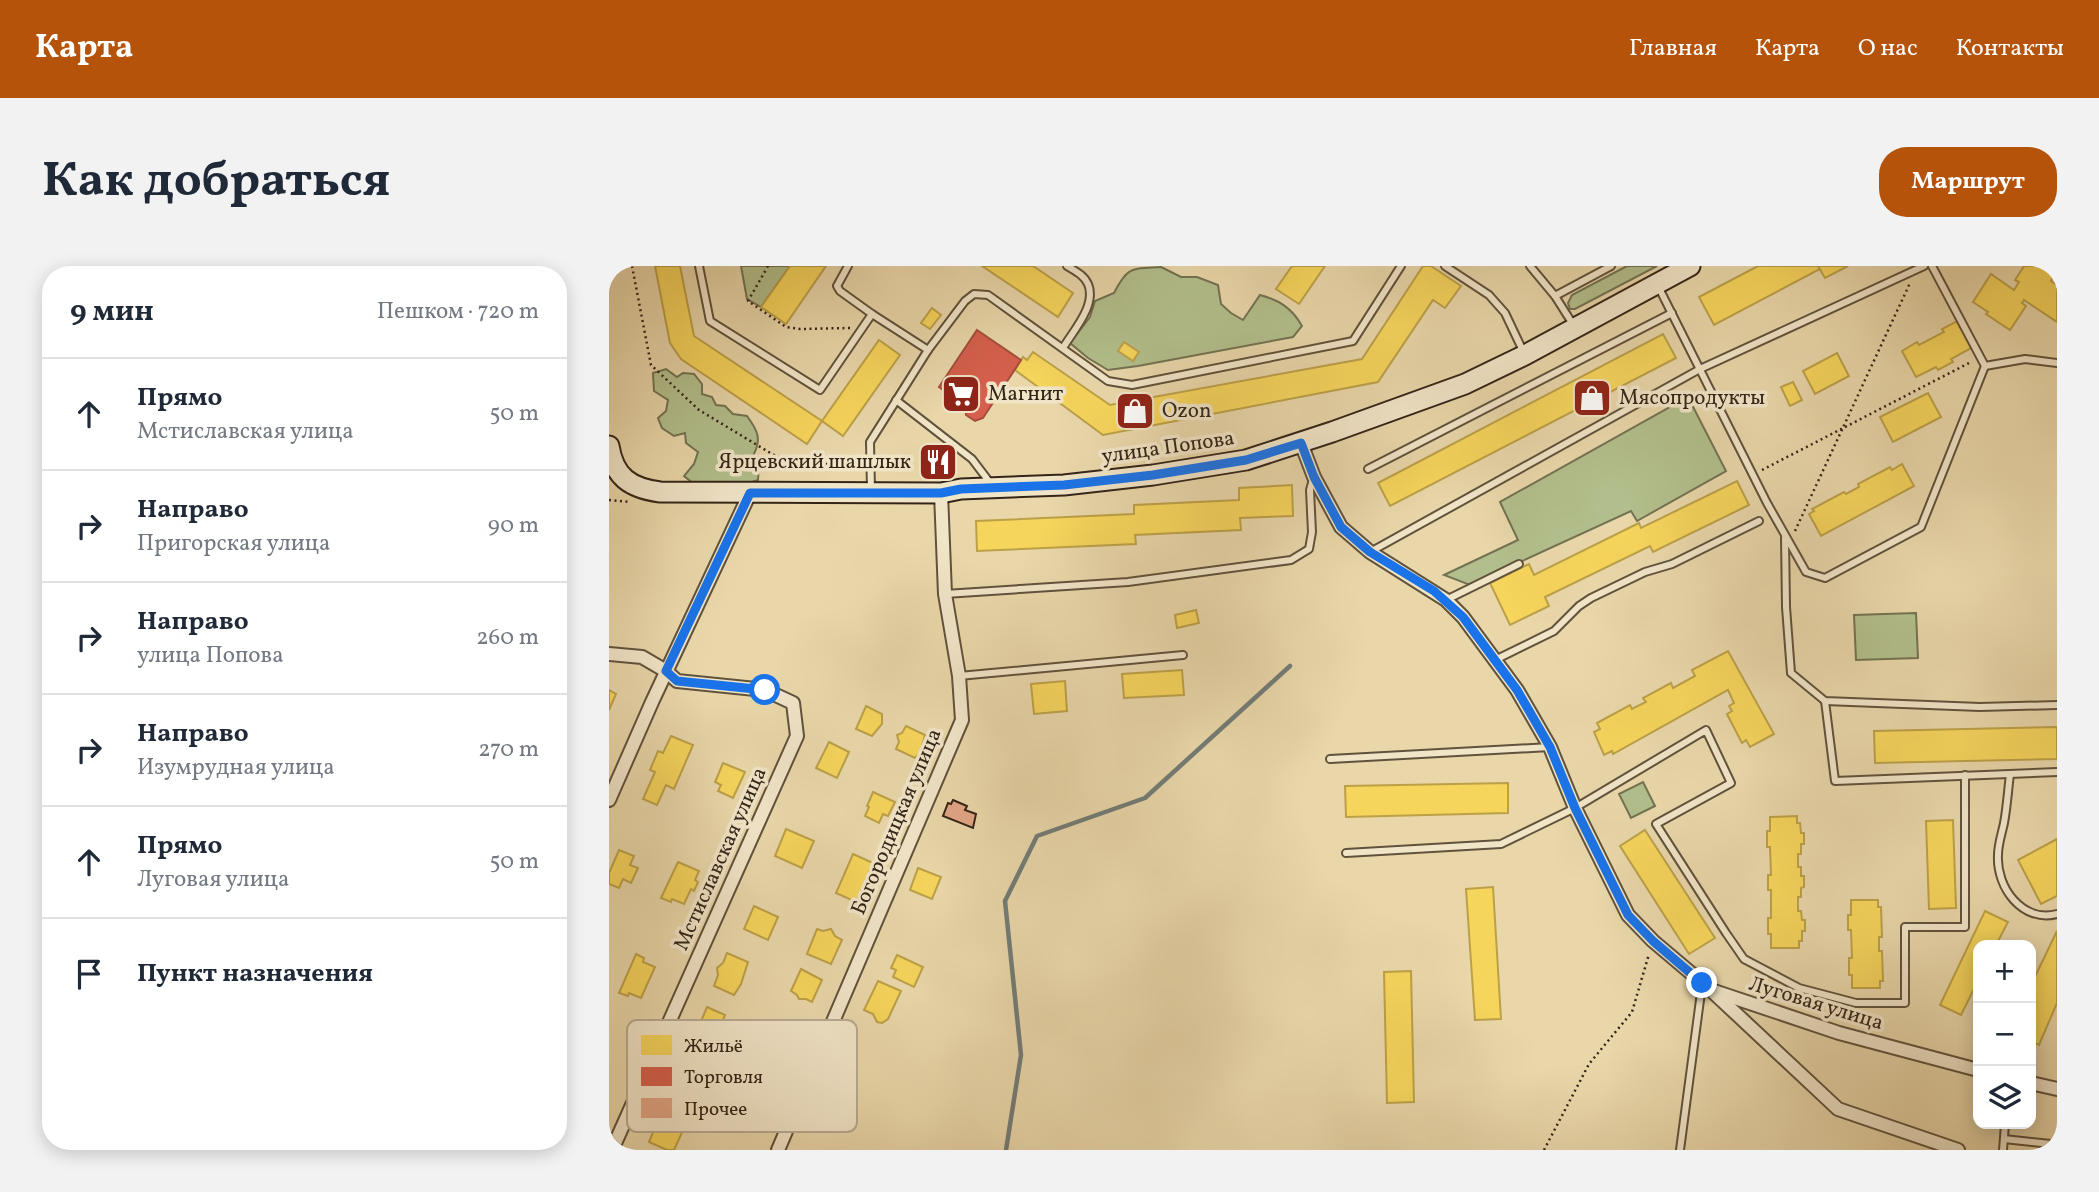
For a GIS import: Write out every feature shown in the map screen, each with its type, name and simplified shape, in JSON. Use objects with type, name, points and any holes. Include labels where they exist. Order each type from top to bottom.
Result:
[{"type":"street","name":"улица Попова","points":[[609,446],[611,459],[618,472],[630,483],[642,490],[660,492],[941,493],[961,489],[1064,485],[1153,475],[1246,460],[1465,384],[1525,355],[1690,266]]},
{"type":"street","name":"Луговая улица","points":[[1301,443],[1314,477],[1341,527],[1370,552],[1447,600],[1463,617],[1517,690],[1550,747],[1575,808],[1628,915],[1653,941],[1707,987],[1839,1033],[1973,1069]]},
{"type":"street","points":[[609,800],[750,493]]},
{"type":"street","name":"Богородицкая улица","points":[[834,1020],[962,720],[945,594],[941,493]]},
{"type":"street","points":[[609,653],[642,657],[666,671]]},
{"type":"street","name":"Мстиславская улица","points":[[666,671],[677,681],[765,690],[793,703],[797,736],[670,1020]]},
{"type":"street","points":[[1707,987],[1838,1109],[1958,1150]]},
{"type":"street","points":[[2036,1084],[2057,1089]]},
{"type":"street","name":"Мстиславская улица","points":[[612,1150],[627,1116]]},
{"type":"street","name":"Богородицкая улица","points":[[778,1150],[786,1132]]},
{"type":"lane","points":[[699,266],[709,321],[821,390],[872,314]]},
{"type":"lane","points":[[848,266],[837,286],[840,291],[928,350]]},
{"type":"lane","points":[[1063,348],[1088,308],[1090,295],[1083,276],[1067,266]]},
{"type":"lane","points":[[871,493],[870,442],[928,350],[965,301],[974,294],[988,295],[1108,381],[1132,385],[1353,341],[1401,266]]},
{"type":"lane","points":[[1445,266],[1489,295],[1505,313],[1525,355]]},
{"type":"lane","points":[[1531,266],[1555,296],[1575,328]]},
{"type":"lane","points":[[1555,296],[1611,266]]},
{"type":"lane","points":[[1932,266],[1986,366]]},
{"type":"lane","points":[[1370,552],[1700,369],[1921,268]]},
{"type":"lane","points":[[1658,284],[1753,475],[1805,572],[1825,578],[1921,527],[1986,366]]},
{"type":"lane","points":[[1367,468],[1672,313]]},
{"type":"lane","points":[[1986,366],[2025,359],[2057,363]]},
{"type":"lane","points":[[896,400],[972,459],[994,488]]},
{"type":"lane","points":[[945,594],[1128,582],[1291,560],[1309,549],[1312,532],[1310,490],[1314,477]]},
{"type":"lane","points":[[1495,660],[1554,631],[1585,602],[1645,572],[1672,564],[1759,521]]},
{"type":"lane","points":[[1785,535],[1786,607],[1791,673],[1825,701],[1979,707],[2057,705]]},
{"type":"lane","points":[[1447,600],[1519,564]]},
{"type":"lane","points":[[958,676],[1183,655]]},
{"type":"lane","points":[[1825,701],[1835,780],[2057,772]]},
{"type":"lane","points":[[1346,853],[1501,844],[1575,808],[1706,730],[1731,783],[1656,824],[1738,951],[1744,959],[1799,988],[1856,1003],[1905,1003],[1905,928],[1965,928],[1965,775]]},
{"type":"lane","points":[[1329,759],[1550,747]]},
{"type":"lane","points":[[2010,774],[2005,820],[1997,856],[2004,888],[2023,910],[2045,917],[2057,914]]},
{"type":"lane","points":[[1680,1150],[1707,987]]},
{"type":"lane","points":[[2003,1150],[2005,1129]]},
{"type":"lane","points":[[2004,1139],[2051,1144],[2050,1150]]},
{"type":"path","points":[[632,266],[651,365],[699,410],[793,464],[835,464],[870,471]]},
{"type":"path","points":[[768,266],[748,301],[786,327],[846,328],[865,324]]},
{"type":"path","points":[[1790,544],[1921,268]]},
{"type":"path","points":[[1753,475],[1980,357]]},
{"type":"path","points":[[1544,1150],[1589,1064],[1632,1012],[1653,941]]},
{"type":"green space","points":[[741,266],[790,266],[761,307],[747,299]]},
{"type":"green space","points":[[1627,266],[1657,266],[1575,309],[1570,309],[1568,303],[1572,295]]},
{"type":"green space","points":[[1161,267],[1181,277],[1197,277],[1218,285],[1221,304],[1243,320],[1260,295],[1284,306],[1302,326],[1293,337],[1108,370],[1070,343],[1090,317],[1095,301],[1114,293],[1127,273],[1137,269]]},
{"type":"green space","points":[[666,369],[677,377],[683,373],[694,374],[702,384],[702,394],[712,397],[716,405],[725,406],[733,414],[747,416],[757,435],[753,456],[759,466],[758,480],[745,484],[694,484],[684,476],[694,464],[698,452],[686,443],[685,433],[674,436],[662,428],[658,418],[666,411],[668,400],[654,391],[653,373]]},
{"type":"green space","points":[[1688,397],[1726,471],[1637,521],[1631,511],[1470,585],[1444,575],[1518,540],[1500,502]]},
{"type":"green space","points":[[1916,613],[1918,658],[1856,660],[1854,615]]},
{"type":"green space","points":[[1643,782],[1655,806],[1631,818],[1619,794]]},
{"type":"building: Жильё","points":[[655,266],[680,266],[694,336],[822,421],[807,444],[681,359],[670,343]]},
{"type":"building: Жильё","points":[[790,266],[826,266],[786,324],[761,307]]},
{"type":"building: Жильё","points":[[982,266],[1033,266],[1073,293],[1058,317]]},
{"type":"building: Жильё","points":[[1292,266],[1325,266],[1299,304],[1276,289]]},
{"type":"building: Жильё","points":[[1423,266],[1431,266],[1461,286],[1445,308],[1433,300],[1378,382],[1103,435],[1015,370],[1023,357],[1027,360],[1033,352],[1110,405],[1362,359]]},
{"type":"building: Жильё","points":[[1758,266],[1818,266],[1820,269],[1714,325],[1699,297]]},
{"type":"building: Жильё","points":[[1818,266],[1848,266],[1825,278]]},
{"type":"building: Жильё","points":[[2024,266],[2046,266],[2056,272],[2051,281],[2057,285],[2057,322],[2024,300],[2022,303],[2026,306],[2010,330],[1973,302],[1991,274],[2014,290],[2019,282],[2015,280]]},
{"type":"building: Жильё","points":[[932,308],[941,315],[930,329],[921,323]]},
{"type":"building: Жильё","points":[[1959,320],[1973,347],[1938,370],[1936,367],[1916,377],[1902,351],[1944,332],[1942,329]]},
{"type":"building: Жильё","points":[[1663,334],[1676,358],[1390,506],[1378,483]]},
{"type":"building: Жильё","points":[[879,340],[900,355],[843,436],[822,421]]},
{"type":"building: Жильё","points":[[1124,342],[1139,352],[1133,361],[1118,351]]},
{"type":"building: Жильё","points":[[1837,353],[1849,376],[1815,394],[1803,371]]},
{"type":"building: Жильё","points":[[1793,382],[1802,400],[1790,406],[1781,387]]},
{"type":"building: Жильё","points":[[1928,393],[1941,417],[1893,442],[1880,417]]},
{"type":"building: Жильё","points":[[1902,464],[1914,486],[1821,536],[1809,514],[1814,511],[1812,509],[1859,487],[1858,484],[1890,467],[1892,470]]},
{"type":"building: Жильё","points":[[1737,481],[1749,505],[1653,552],[1650,546],[1545,597],[1549,606],[1510,625],[1490,583],[1529,564],[1534,575],[1639,523],[1641,528]]},
{"type":"building: Жильё","points":[[1292,485],[1293,516],[1240,518],[1241,530],[1135,535],[1136,544],[977,551],[976,521],[1134,514],[1134,505],[1239,500],[1239,488]]},
{"type":"building: Жильё","points":[[1196,610],[1199,623],[1177,628],[1175,615]]},
{"type":"building: Жильё","points":[[1728,651],[1774,734],[1750,747],[1746,740],[1742,743],[1727,714],[1732,711],[1729,706],[1734,703],[1728,690],[1613,754],[1612,751],[1604,755],[1594,732],[1600,729],[1597,723],[1630,705],[1632,709],[1646,702],[1643,698],[1671,683],[1673,688],[1695,676],[1692,670]]},
{"type":"building: Жильё","points":[[1182,670],[1184,695],[1124,698],[1122,674]]},
{"type":"building: Жильё","points":[[1065,681],[1067,711],[1034,714],[1031,684]]},
{"type":"building: Жильё","points":[[609,690],[616,694],[609,710]]},
{"type":"building: Жильё","points":[[866,706],[882,714],[882,724],[872,736],[856,729]]},
{"type":"building: Жильё","points":[[906,726],[925,735],[920,753],[915,758],[896,749],[899,742],[897,735],[902,733]]},
{"type":"building: Жильё","points":[[2057,727],[2057,759],[1875,763],[1874,731]]},
{"type":"building: Жильё","points":[[671,736],[693,745],[674,789],[666,785],[657,805],[643,799],[655,772],[650,770],[658,751],[663,753]]},
{"type":"building: Жильё","points":[[829,742],[849,752],[837,778],[816,768]]},
{"type":"building: Жильё","points":[[723,763],[745,772],[733,798],[718,791],[721,785],[715,782]]},
{"type":"building: Жильё","points":[[1508,783],[1508,813],[1346,817],[1345,786]]},
{"type":"building: Жильё","points":[[873,792],[895,802],[888,816],[883,814],[879,823],[865,816]]},
{"type":"building: Жильё","points":[[1797,816],[1801,833],[1804,833],[1804,844],[1801,844],[1801,854],[1798,854],[1798,867],[1801,867],[1801,876],[1804,876],[1804,887],[1801,888],[1801,897],[1798,897],[1798,911],[1801,911],[1802,920],[1805,920],[1805,931],[1802,931],[1799,948],[1771,948],[1771,934],[1768,934],[1771,890],[1768,890],[1768,875],[1771,875],[1767,831],[1770,831],[1770,817]]},
{"type":"building: Жильё","points":[[1953,820],[1956,908],[1929,909],[1926,821]]},
{"type":"building: Жильё","points":[[786,829],[814,841],[802,868],[775,856]]},
{"type":"building: Жильё","points":[[1645,830],[1715,938],[1689,954],[1620,846]]},
{"type":"building: Жильё","points":[[2057,839],[2057,896],[2041,904],[2018,860]]},
{"type":"building: Жильё","points":[[619,850],[634,856],[630,865],[638,868],[631,883],[623,879],[619,888],[609,884],[609,873]]},
{"type":"building: Жильё","points":[[853,854],[873,863],[856,902],[836,893]]},
{"type":"building: Жильё","points":[[678,862],[699,871],[694,891],[691,889],[684,904],[661,898]]},
{"type":"building: Жильё","points":[[918,868],[941,877],[932,899],[910,890]]},
{"type":"building: Жильё","points":[[1493,887],[1501,1019],[1475,1020],[1466,889]]},
{"type":"building: Жильё","points":[[1851,900],[1878,900],[1878,907],[1881,907],[1882,937],[1879,937],[1879,951],[1882,951],[1883,981],[1880,981],[1880,988],[1852,988],[1852,975],[1849,975],[1849,958],[1852,958],[1851,930],[1848,930]]},
{"type":"building: Жильё","points":[[754,906],[778,917],[768,940],[744,929]]},
{"type":"building: Жильё","points":[[1985,911],[2008,922],[1999,940],[1973,940],[1973,991],[1961,1015],[1940,1005]]},
{"type":"building: Жильё","points":[[817,929],[831,929],[835,936],[842,940],[831,964],[807,954]]},
{"type":"building: Жильё","points":[[2057,931],[2057,1003],[2039,1045],[2036,1044],[2036,975]]},
{"type":"building: Жильё","points":[[727,953],[748,962],[741,984],[734,995],[714,986],[718,975],[717,968],[723,963]]},
{"type":"building: Жильё","points":[[636,954],[644,958],[643,962],[655,967],[641,998],[629,993],[628,996],[619,993]]},
{"type":"building: Жильё","points":[[897,955],[923,967],[914,987],[893,977],[896,970],[891,968]]},
{"type":"building: Жильё","points":[[801,969],[822,980],[812,1002],[799,999],[791,991]]},
{"type":"building: Жильё","points":[[1411,971],[1414,1102],[1387,1103],[1384,972]]},
{"type":"building: Жильё","points":[[878,981],[901,991],[888,1019],[882,1023],[877,1022],[873,1014],[864,1010]]},
{"type":"building: Жильё","points":[[707,1007],[725,1015],[723,1020],[702,1019]]},
{"type":"building: Жильё","points":[[653,1132],[682,1132],[674,1150],[667,1150],[649,1142]]},
{"type":"building: Торговля","points":[[977,330],[1021,360],[983,418],[975,421],[966,415],[965,406],[939,387]]},
{"type":"building: Прочее","points":[[953,800],[967,806],[965,810],[976,814],[973,828],[943,816],[948,803],[951,804]]},
{"type":"waterway","points":[[1006,1150],[1021,1055],[1005,901],[1037,836],[1145,798],[1290,666]]},
{"type":"place","name":"Магнит","points":[[961,394]]},
{"type":"place","name":"Мясопродукты","points":[[1592,398]]},
{"type":"place","name":"Ozon","points":[[1135,411]]},
{"type":"place","name":"Ярцевский шашлык","points":[[938,462]]},
{"type":"route","points":[[765,690],[677,681],[666,671],[750,493],[941,493],[961,489],[1064,485],[1153,475],[1246,460],[1301,443],[1314,477],[1341,527],[1370,552],[1447,600],[1463,617],[1517,690],[1550,747],[1595,852],[1628,915],[1653,941],[1702,983]]}]
